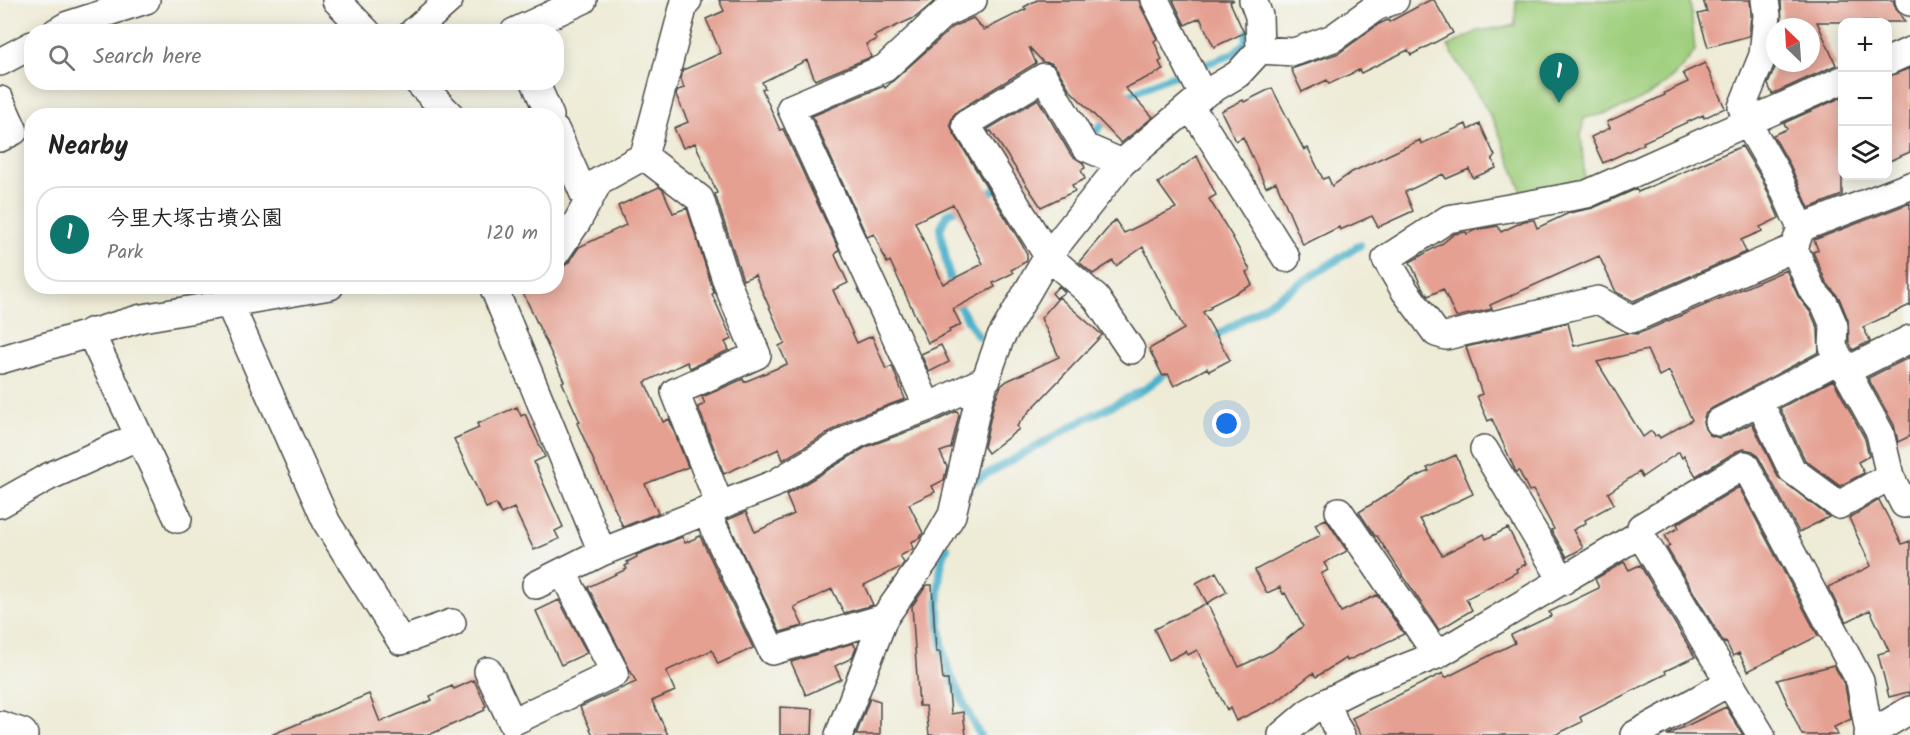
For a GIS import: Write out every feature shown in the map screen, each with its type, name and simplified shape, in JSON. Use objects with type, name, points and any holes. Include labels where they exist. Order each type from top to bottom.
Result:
[{"type":"main road","points":[[0,728],[21,735]]},
{"type":"street","points":[[71,24],[146,0]]},
{"type":"street","points":[[336,0],[360,24]]},
{"type":"street","points":[[422,24],[449,0]]},
{"type":"street","points":[[532,24],[584,0]]},
{"type":"street","points":[[564,242],[578,222],[599,181],[644,156],[684,0]]},
{"type":"street","points":[[928,407],[791,108],[885,68],[943,14],[973,0]]},
{"type":"street","points":[[1155,0],[1195,101],[1200,122],[1286,258]]},
{"type":"street","points":[[839,735],[884,618],[928,556],[952,515],[979,398],[1000,339],[1048,256],[1122,163],[1195,101],[1238,74],[1260,50],[1259,16],[1253,0]]},
{"type":"street","points":[[1260,50],[1294,52],[1333,38],[1376,7],[1395,0]]},
{"type":"street","points":[[1766,0],[1767,15],[1763,55],[1742,107],[1747,122],[1776,172],[1812,290],[1825,305],[1834,326],[1833,347],[1880,433],[1890,476],[1904,504],[1910,501]]},
{"type":"street","points":[[0,62],[24,49]]},
{"type":"street","points":[[1892,59],[1910,51]]},
{"type":"street","points":[[1122,163],[1085,147],[1044,76],[966,124],[1048,256],[1096,298],[1131,350]]},
{"type":"street","points":[[1838,82],[1587,194],[1448,219],[1386,259],[1405,291],[1437,333],[1446,336],[1598,300],[1632,318],[1910,186]]},
{"type":"street","points":[[426,90],[444,108]]},
{"type":"street","points":[[538,90],[546,108]]},
{"type":"street","points":[[0,100],[14,130],[0,138]]},
{"type":"street","points":[[564,149],[587,201]]},
{"type":"street","points":[[644,156],[700,199],[727,283],[757,355],[675,392],[713,508],[772,651],[884,618]]},
{"type":"street","points":[[0,360],[142,318],[281,294]]},
{"type":"street","points":[[496,294],[602,552]]},
{"type":"street","points":[[229,303],[327,523],[401,641],[452,623]]},
{"type":"street","points":[[90,332],[178,519]]},
{"type":"street","points":[[1719,422],[1759,401],[1910,339]]},
{"type":"street","points":[[536,585],[602,552],[774,484],[859,434],[928,407],[987,379]]},
{"type":"street","points":[[1759,401],[1791,470],[1839,505],[1890,476]]},
{"type":"street","points":[[0,504],[48,477],[139,436]]},
{"type":"street","points":[[1484,449],[1563,581]]},
{"type":"street","points":[[1761,735],[1640,534],[1641,527],[1745,465],[1860,681],[1869,734],[1910,710]]},
{"type":"street","points":[[1339,511],[1437,656]]},
{"type":"street","points":[[1282,735],[1309,712],[1327,702],[1363,684],[1437,656],[1640,534]]},
{"type":"street","points":[[488,671],[512,722],[615,673],[563,573]]},
{"type":"street","points":[[1634,735],[1728,682]]},
{"type":"street","points":[[1327,702],[1341,735]]},
{"type":"green space","points":[[1516,0],[1690,0],[1695,51],[1684,65],[1660,87],[1632,104],[1601,115],[1584,118],[1581,135],[1585,182],[1521,194],[1520,186],[1495,123],[1448,46],[1478,31],[1515,25]]},
{"type":"building","points":[[719,0],[936,0],[916,17],[874,36],[876,40],[866,44],[871,57],[815,80],[807,60],[762,82],[765,88],[762,89],[780,130],[783,129],[839,250],[835,255],[848,283],[833,290],[857,343],[872,336],[886,369],[892,366],[905,399],[851,419],[783,460],[779,449],[724,474],[698,407],[705,404],[702,397],[743,379],[744,382],[787,364],[779,346],[785,343],[755,275],[743,280],[715,194],[717,193],[695,143],[683,148],[674,128],[688,122],[676,95],[678,90],[684,88],[681,79],[683,70],[721,53],[706,19],[724,11]]},
{"type":"building","points":[[1037,0],[1139,0],[1157,39],[1154,41],[1162,60],[1159,62],[1163,70],[1125,88],[1153,117],[1121,143],[1070,90],[1057,69],[1051,63],[1043,62],[1029,47],[1036,63],[957,111],[950,124],[953,132],[1021,243],[1027,254],[1027,261],[1011,270],[1013,273],[993,283],[995,287],[953,309],[961,325],[928,343],[890,261],[887,263],[874,234],[867,237],[812,116],[884,86],[885,88],[953,27],[973,18],[984,30],[1026,9],[1024,7]],"holes":[[[953,204],[983,264],[943,284],[915,222]]]},
{"type":"building","points":[[1173,0],[1234,0],[1230,2],[1244,33],[1214,47],[1200,18],[1185,25]]},
{"type":"building","points":[[1434,0],[1453,33],[1411,55],[1408,50],[1361,73],[1359,70],[1329,84],[1327,80],[1302,92],[1291,69],[1339,53],[1379,24],[1388,20],[1389,22]]},
{"type":"building","points":[[1703,0],[1750,0],[1749,36],[1708,47],[1698,14],[1707,12]]},
{"type":"building","points":[[1781,0],[1893,0],[1905,22],[1892,22],[1892,18],[1838,18],[1838,22],[1820,22],[1820,18],[1782,18]]},
{"type":"building","points":[[1820,29],[1836,65],[1772,94],[1768,84],[1773,72],[1820,72]]},
{"type":"building","points":[[1705,63],[1725,108],[1704,118],[1703,115],[1643,142],[1644,144],[1603,163],[1591,137],[1610,128],[1607,122],[1688,82],[1683,73]]},
{"type":"building","points":[[1910,68],[1910,152],[1892,160],[1892,126],[1892,75]]},
{"type":"building","points":[[1272,88],[1304,150],[1308,148],[1323,179],[1328,177],[1332,186],[1352,172],[1420,140],[1421,144],[1466,124],[1468,130],[1480,124],[1495,156],[1492,158],[1496,168],[1473,178],[1469,169],[1446,179],[1443,174],[1405,192],[1413,211],[1378,227],[1372,216],[1340,230],[1339,227],[1303,245],[1276,182],[1266,187],[1243,137],[1236,141],[1221,111]]},
{"type":"building","points":[[1038,99],[1071,155],[1083,163],[1085,168],[1081,170],[1085,179],[1072,185],[1075,191],[1041,207],[988,129]]},
{"type":"building","points":[[1838,99],[1838,180],[1842,180],[1842,195],[1809,208],[1790,165],[1773,135],[1787,129],[1784,123]]},
{"type":"building","points":[[1742,146],[1762,179],[1779,218],[1760,227],[1762,231],[1741,240],[1746,252],[1633,301],[1616,292],[1599,256],[1490,305],[1492,309],[1456,317],[1443,289],[1428,296],[1410,262],[1454,234],[1466,232],[1467,234],[1475,230],[1498,226],[1501,232],[1524,221],[1534,220],[1537,228],[1569,213],[1593,208],[1636,189],[1638,192]]},
{"type":"building","points":[[1197,156],[1216,195],[1209,199],[1250,270],[1246,272],[1252,285],[1210,306],[1211,308],[1203,312],[1230,360],[1209,371],[1207,368],[1174,386],[1168,374],[1163,376],[1149,349],[1184,329],[1143,247],[1116,266],[1113,261],[1093,274],[1079,262],[1115,220],[1124,233],[1176,208],[1158,183]]},
{"type":"building","points":[[659,187],[663,190],[673,213],[687,208],[714,293],[712,294],[732,339],[725,342],[729,350],[690,368],[687,362],[645,382],[663,422],[669,419],[688,467],[645,484],[658,513],[623,527],[577,423],[580,422],[562,382],[564,381],[524,294],[564,294],[564,266],[579,247],[626,225],[618,206]]},
{"type":"building","points":[[1910,203],[1910,305],[1863,327],[1870,341],[1853,350],[1849,343],[1848,320],[1839,298],[1826,282],[1813,252],[1818,250],[1814,240]]},
{"type":"building","points":[[1786,270],[1798,296],[1811,313],[1818,329],[1819,352],[1712,408],[1705,414],[1703,422],[1710,435],[1719,438],[1752,423],[1778,477],[1829,517],[1799,532],[1753,451],[1744,449],[1737,451],[1696,476],[1679,452],[1642,477],[1639,472],[1608,493],[1614,504],[1585,520],[1586,523],[1573,530],[1583,548],[1567,557],[1551,530],[1554,529],[1533,490],[1529,491],[1519,471],[1516,472],[1492,419],[1488,421],[1477,396],[1482,394],[1466,347],[1568,323],[1574,346],[1626,333],[1638,334]],"holes":[[[1647,350],[1659,376],[1669,371],[1692,420],[1660,438],[1651,431],[1643,437],[1597,362]]]},
{"type":"building","points":[[1059,286],[1065,292],[1056,298],[1052,293]]},
{"type":"building","points":[[1059,297],[1102,335],[1027,414],[1017,426],[1019,429],[988,453],[984,447],[994,402],[1001,386],[1059,357],[1041,318]]},
{"type":"building","points":[[941,345],[949,362],[929,372],[921,354]]},
{"type":"building","points":[[1910,357],[1910,436],[1898,442],[1894,425],[1868,378]]},
{"type":"building","points":[[1833,380],[1865,439],[1869,456],[1858,462],[1864,473],[1840,486],[1805,460],[1780,408]]},
{"type":"building","points":[[517,407],[521,416],[525,414],[545,457],[534,462],[563,527],[555,531],[559,539],[534,550],[514,508],[501,514],[496,504],[486,508],[454,439],[479,428],[477,424]]},
{"type":"building","points":[[957,411],[959,415],[951,448],[940,452],[947,467],[944,480],[932,486],[935,492],[909,504],[923,533],[920,538],[911,542],[913,549],[900,556],[904,563],[901,567],[864,585],[873,605],[844,613],[832,589],[794,607],[803,626],[780,632],[727,520],[746,512],[755,532],[794,514],[786,495],[866,447]]},
{"type":"building","points":[[1456,455],[1473,494],[1420,519],[1442,555],[1484,534],[1486,539],[1508,528],[1526,564],[1516,569],[1517,572],[1466,599],[1472,610],[1439,630],[1359,512],[1429,471],[1427,468]]},
{"type":"building","points":[[1739,487],[1818,636],[1748,671],[1739,653],[1733,656],[1726,642],[1724,643],[1668,550],[1670,546],[1665,535],[1679,528],[1677,524]]},
{"type":"building","points":[[1879,500],[1902,544],[1910,541],[1910,694],[1908,692],[1889,697],[1878,654],[1889,651],[1870,610],[1846,622],[1828,587],[1871,566],[1849,518]]},
{"type":"building","points":[[1326,519],[1347,551],[1324,563],[1328,570],[1321,574],[1341,612],[1377,595],[1404,634],[1347,661],[1346,658],[1316,677],[1313,673],[1277,701],[1236,721],[1230,708],[1227,710],[1197,650],[1188,655],[1186,651],[1169,660],[1154,629],[1207,603],[1239,667],[1272,651],[1303,626],[1280,587],[1267,593],[1255,570],[1321,535],[1315,524]]},
{"type":"building","points":[[700,536],[753,648],[718,664],[712,650],[666,671],[675,691],[652,701],[668,735],[593,735],[580,707],[636,682],[588,587],[627,569],[625,566],[629,564],[627,562],[637,557],[636,555],[682,537],[685,543]]},
{"type":"building","points":[[1624,562],[1629,570],[1640,565],[1695,657],[1580,717],[1582,722],[1555,735],[1361,735],[1352,718],[1443,673],[1445,678],[1515,643],[1511,635],[1551,616],[1549,612],[1599,588],[1595,579]]},
{"type":"building","points":[[1216,572],[1227,592],[1207,603],[1196,583]]},
{"type":"building","points":[[927,585],[932,585],[936,652],[940,652],[943,680],[948,680],[951,714],[963,712],[966,735],[929,735],[926,706],[919,706],[912,606]]},
{"type":"building","points":[[559,600],[587,653],[561,665],[536,611]]},
{"type":"building","points":[[853,643],[856,648],[852,658],[835,666],[841,679],[806,695],[791,662]]},
{"type":"building","points":[[1834,665],[1845,686],[1851,719],[1834,727],[1838,735],[1802,735],[1777,680]]},
{"type":"building","points":[[474,680],[486,706],[485,710],[429,735],[271,735],[369,694],[380,722],[432,700],[430,696],[452,686],[454,689]]},
{"type":"building","points":[[870,698],[880,701],[880,735],[856,735]]},
{"type":"building","points":[[780,707],[813,709],[812,735],[780,735]]},
{"type":"building","points":[[1726,707],[1743,735],[1667,735]]},
{"type":"waterway","points":[[1123,100],[1159,81],[1233,54],[1246,42],[1248,32]]},
{"type":"waterway","points":[[1059,152],[1095,132],[1109,116]]},
{"type":"waterway","points":[[981,198],[1027,170]]},
{"type":"waterway","points":[[965,205],[947,214],[940,229],[953,296],[978,336]]},
{"type":"waterway","points":[[1209,341],[1360,245]]},
{"type":"waterway","points":[[968,489],[969,484],[1085,419],[1145,389],[1170,369]]},
{"type":"waterway","points":[[947,548],[940,573],[939,589],[942,641],[951,676],[980,735]]},
{"type":"place","name":"今里大塚古墳公園","points":[[1559,103]]}]
